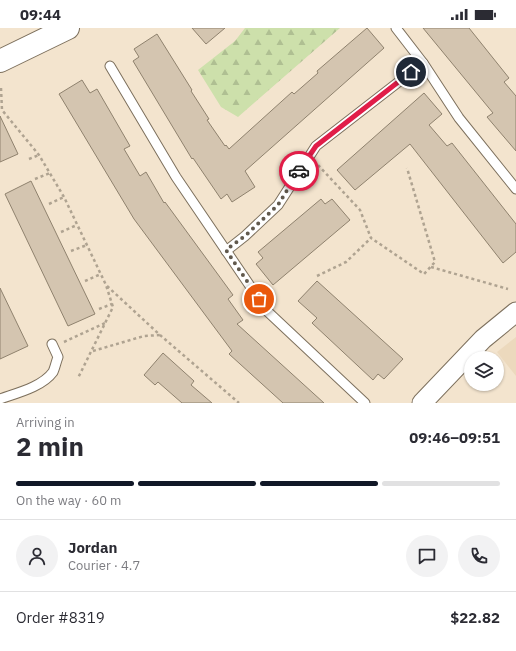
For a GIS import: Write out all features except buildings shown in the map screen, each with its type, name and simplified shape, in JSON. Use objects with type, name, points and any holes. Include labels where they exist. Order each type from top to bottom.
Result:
[{"type":"main road","points":[[0,61],[68,28]]},
{"type":"street","points":[[422,403],[483,339],[516,312]]},
{"type":"lane","points":[[396,28],[423,63],[458,118],[516,189]]},
{"type":"lane","points":[[226,250],[245,236],[278,205],[316,146],[423,63]]},
{"type":"lane","points":[[110,66],[176,177],[267,311],[365,403]]},
{"type":"lane","points":[[0,399],[38,384],[48,378],[54,370],[58,357],[52,344]]},
{"type":"path","points":[[1,88],[1,110],[40,155],[64,197],[101,274],[113,307],[78,378]]},
{"type":"path","points":[[29,159],[40,155]]},
{"type":"path","points":[[310,155],[360,210],[371,238],[424,274],[435,262],[407,168]]},
{"type":"path","points":[[35,179],[50,173]]},
{"type":"path","points":[[49,204],[64,197]]},
{"type":"path","points":[[61,232],[77,225]]},
{"type":"path","points":[[317,276],[346,262],[371,238]]},
{"type":"path","points":[[71,251],[87,245]]},
{"type":"path","points":[[431,267],[508,289]]},
{"type":"path","points":[[85,281],[101,274]]},
{"type":"path","points":[[106,286],[239,403]]},
{"type":"path","points":[[99,310],[112,304]]},
{"type":"path","points":[[61,343],[105,323]]},
{"type":"path","points":[[92,352],[144,336],[160,335]]},
{"type":"shaded area","points":[[516,337],[516,376],[504,361],[504,351],[498,351]]},
{"type":"green space","points":[[245,28],[340,28],[238,117],[221,107],[198,70],[235,41]]},
{"type":"way so far","points":[[259,299],[226,250],[245,236],[278,205],[299,171]]},
{"type":"route","points":[[299,171],[316,146],[411,72]]}]
